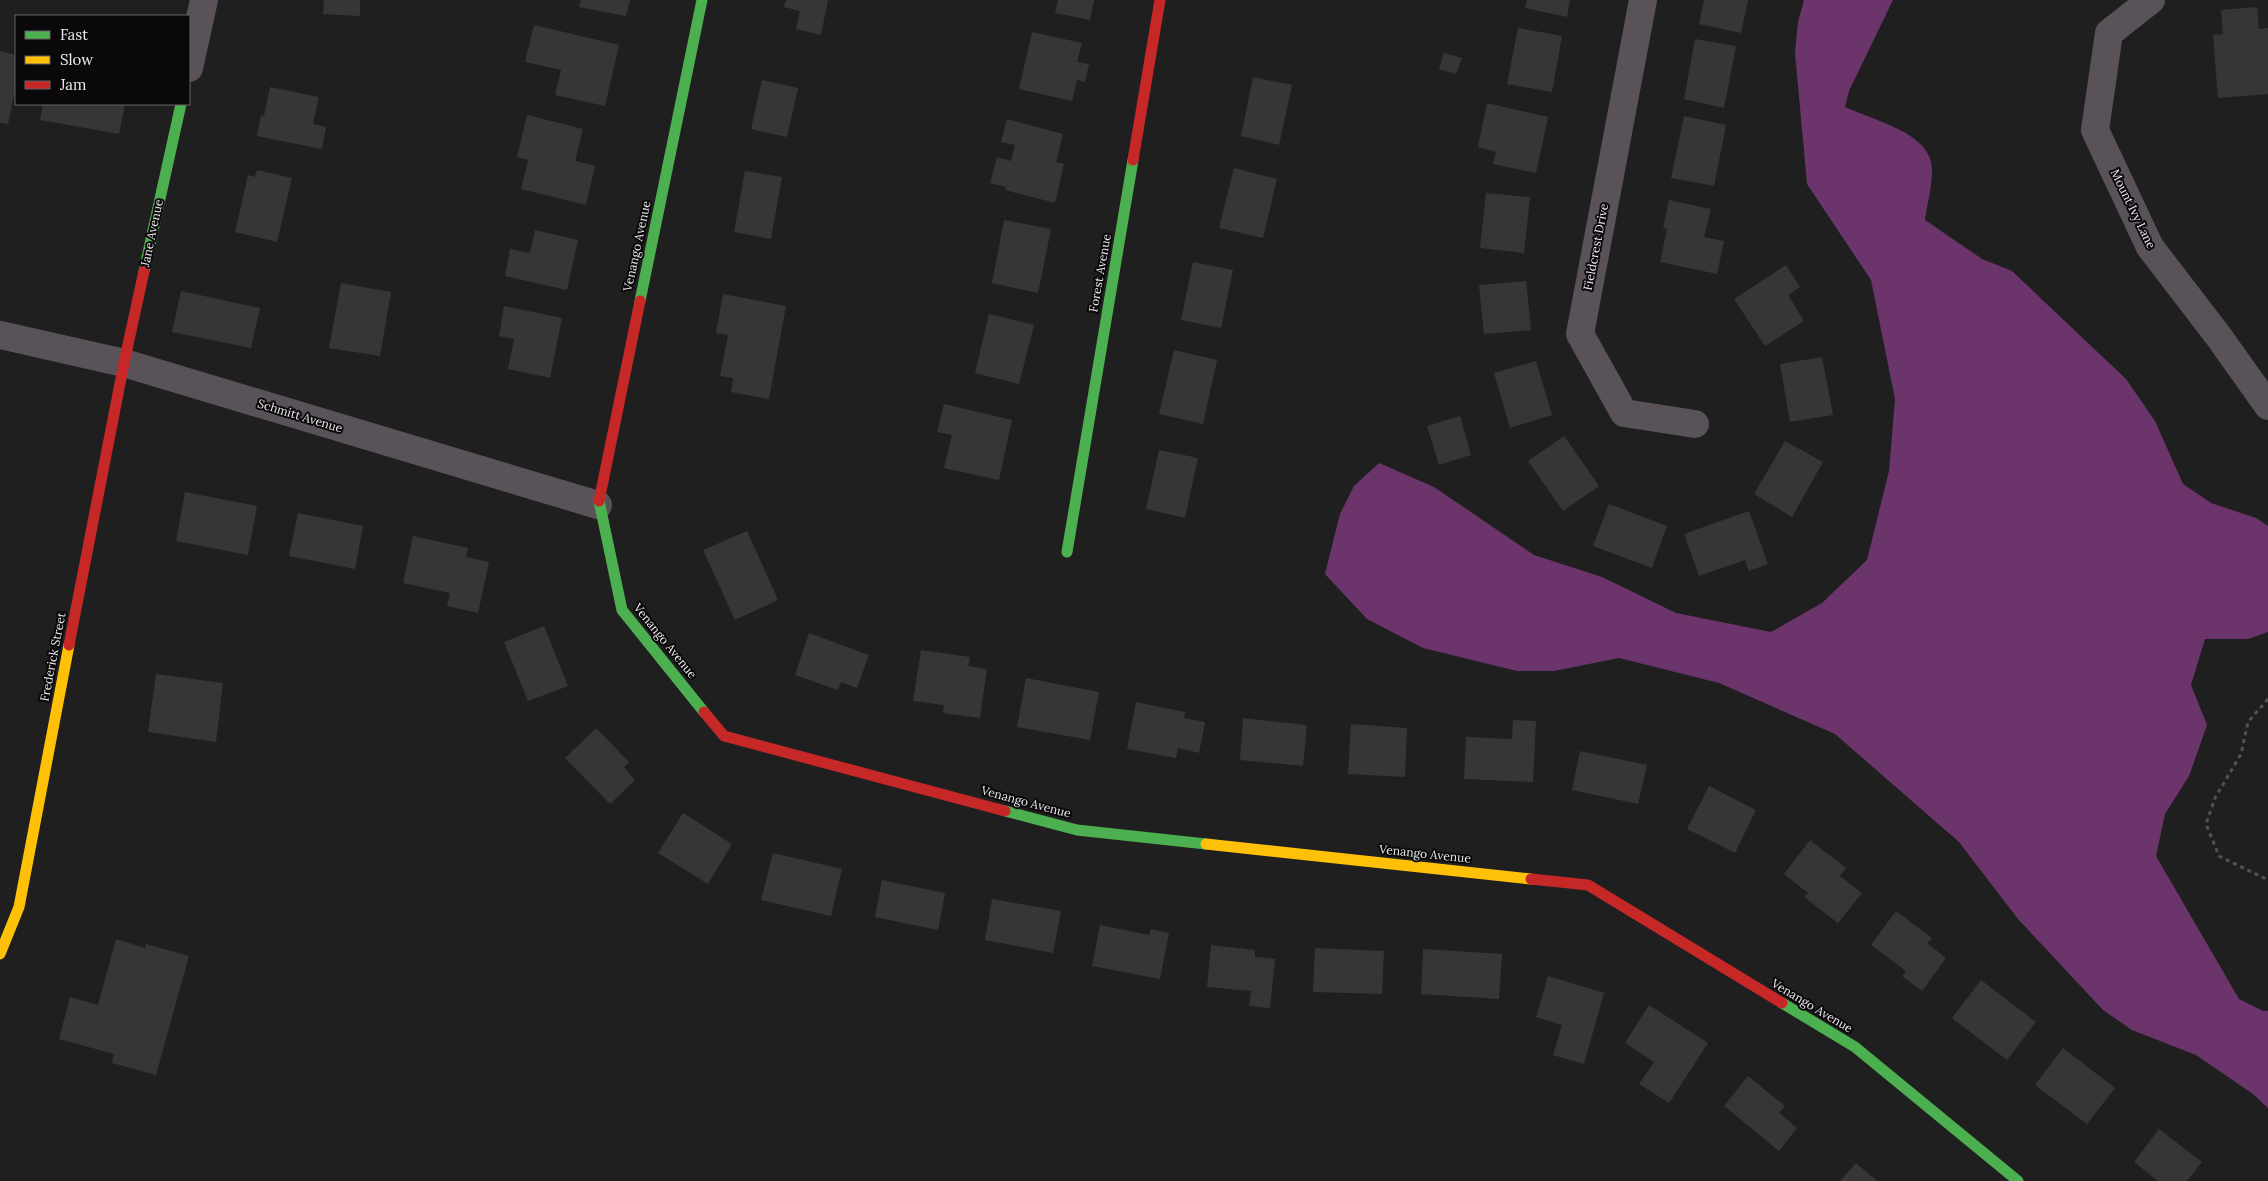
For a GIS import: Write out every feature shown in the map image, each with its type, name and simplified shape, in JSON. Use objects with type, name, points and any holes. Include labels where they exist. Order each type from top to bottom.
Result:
[{"type":"street","points":[[190,63],[204,0]]},
{"type":"street","name":"Venango Avenue","points":[[702,0],[598,505],[622,610],[724,736],[1077,830],[1588,885],[1855,1047],[2008,1178]]},
{"type":"street","name":"Forest Avenue","points":[[1067,552],[1160,0]]},
{"type":"street","name":"Fieldcrest Drive","points":[[1644,0],[1580,334],[1624,413],[1695,424]]},
{"type":"street","name":"Mount Ivy Lane","points":[[2151,0],[2109,33],[2095,130],[2150,247],[2219,337],[2268,406]]},
{"type":"street","name":"Jane Avenue","points":[[124,363],[181,105]]},
{"type":"street","name":"Schmitt Avenue","points":[[0,335],[124,363],[598,505]]},
{"type":"street","name":"Frederick Street","points":[[0,954],[19,908],[124,363]]},
{"type":"path","points":[[2268,699],[2248,722],[2241,754],[2216,798],[2206,824],[2219,856],[2268,880]]},
{"type":"shaded area","points":[[1804,0],[1893,0],[1849,91],[1845,107],[1899,130],[1912,137],[1923,147],[1930,158],[1932,171],[1925,220],[1982,259],[2012,271],[2126,379],[2155,421],[2183,484],[2211,503],[2256,518],[2268,526],[2268,632],[2248,639],[2205,639],[2191,685],[2207,725],[2189,776],[2165,814],[2156,856],[2239,999],[2263,1011],[2268,1011],[2268,1108],[2253,1094],[2196,1055],[2132,1030],[2103,1010],[2018,919],[1959,842],[1835,734],[1719,683],[1619,658],[1554,671],[1517,671],[1423,648],[1367,619],[1325,574],[1340,514],[1354,486],[1379,463],[1434,487],[1534,555],[1602,577],[1676,613],[1771,632],[1822,603],[1867,560],[1889,471],[1895,399],[1871,280],[1807,184],[1795,53],[1798,22]]},
{"type":"building","points":[[324,0],[360,0],[360,16],[323,14]]},
{"type":"building","points":[[581,0],[630,0],[626,16],[579,7]]},
{"type":"building","points":[[786,0],[828,0],[821,35],[796,29],[800,11],[784,7]]},
{"type":"building","points":[[1058,0],[1094,0],[1090,20],[1055,13]]},
{"type":"building","points":[[1527,0],[1570,0],[1567,17],[1525,8]]},
{"type":"building","points":[[1704,0],[1748,0],[1741,33],[1699,24]]},
{"type":"building","points":[[2257,7],[2259,29],[2268,28],[2268,94],[2218,98],[2213,35],[2223,34],[2221,10]]},
{"type":"building","points":[[534,25],[619,45],[605,106],[555,95],[561,70],[525,62]]},
{"type":"building","points":[[1518,28],[1562,36],[1552,92],[1507,84]]},
{"type":"building","points":[[1032,32],[1082,43],[1077,62],[1089,64],[1085,82],[1077,80],[1072,101],[1019,89]]},
{"type":"building","points":[[1695,39],[1736,46],[1724,108],[1684,99]]},
{"type":"building","points":[[0,51],[15,55],[15,90],[8,124],[0,123]]},
{"type":"building","points":[[1444,53],[1462,58],[1456,74],[1439,69]]},
{"type":"building","points":[[1253,77],[1292,85],[1279,145],[1241,136]]},
{"type":"building","points":[[762,80],[798,88],[787,137],[751,129]]},
{"type":"building","points":[[270,87],[319,97],[313,124],[326,127],[322,149],[257,136],[261,115],[264,116]]},
{"type":"building","points":[[1487,103],[1548,117],[1536,173],[1493,164],[1496,152],[1478,147]]},
{"type":"building","points":[[43,105],[125,105],[119,134],[40,120]]},
{"type":"building","points":[[527,115],[583,129],[575,161],[595,166],[586,205],[521,189],[528,160],[517,157]]},
{"type":"building","points":[[1684,116],[1726,125],[1714,186],[1671,178]]},
{"type":"building","points":[[1007,119],[1063,134],[1056,162],[1064,164],[1055,203],[1005,190],[1006,187],[990,183],[997,157],[1011,161],[1015,145],[1001,142]]},
{"type":"building","points":[[1234,168],[1277,179],[1263,238],[1219,228]]},
{"type":"building","points":[[257,170],[292,178],[277,242],[235,232],[248,175],[255,177]]},
{"type":"building","points":[[745,171],[782,177],[771,239],[734,232]]},
{"type":"building","points":[[1486,193],[1530,197],[1524,253],[1480,248]]},
{"type":"building","points":[[1669,200],[1711,209],[1704,237],[1724,241],[1717,274],[1660,262],[1667,229],[1663,228]]},
{"type":"building","points":[[1004,220],[1051,229],[1038,293],[992,283]]},
{"type":"building","points":[[535,230],[578,240],[567,290],[505,276],[510,249],[530,253]]},
{"type":"building","points":[[1193,262],[1233,270],[1221,328],[1181,320]]},
{"type":"building","points":[[1786,265],[1800,287],[1788,295],[1804,321],[1765,346],[1734,299]]},
{"type":"building","points":[[1526,281],[1531,330],[1484,334],[1479,285]]},
{"type":"building","points":[[341,283],[391,292],[380,356],[329,348]]},
{"type":"building","points":[[181,291],[260,308],[251,348],[172,332]]},
{"type":"building","points":[[723,294],[786,306],[769,399],[731,392],[733,378],[720,376],[728,335],[716,333]]},
{"type":"building","points":[[504,306],[562,318],[550,378],[508,369],[514,339],[499,336]]},
{"type":"building","points":[[989,314],[1034,325],[1019,384],[975,373]]},
{"type":"building","points":[[1174,350],[1217,360],[1203,424],[1159,414]]},
{"type":"building","points":[[1822,357],[1833,415],[1790,422],[1780,364]]},
{"type":"building","points":[[1536,361],[1552,415],[1510,428],[1494,373]]},
{"type":"building","points":[[944,404],[1012,420],[999,480],[944,468],[952,435],[937,432]]},
{"type":"building","points":[[1460,416],[1471,455],[1439,465],[1427,426]]},
{"type":"building","points":[[1564,436],[1599,486],[1563,511],[1528,461]]},
{"type":"building","points":[[1785,441],[1823,462],[1792,517],[1754,494]]},
{"type":"building","points":[[1159,450],[1198,458],[1185,518],[1146,509]]},
{"type":"building","points":[[185,492],[257,506],[248,555],[176,541]]},
{"type":"building","points":[[1609,504],[1667,526],[1652,568],[1593,546]]},
{"type":"building","points":[[1749,511],[1768,564],[1749,571],[1745,560],[1699,576],[1684,534]]},
{"type":"building","points":[[298,513],[363,526],[355,569],[289,556]]},
{"type":"building","points":[[747,531],[778,600],[735,620],[703,550]]},
{"type":"building","points":[[413,536],[468,548],[466,557],[489,562],[478,613],[447,606],[450,593],[403,583]]},
{"type":"building","points":[[544,626],[568,686],[528,701],[504,642]]},
{"type":"building","points":[[809,633],[869,655],[857,688],[841,682],[838,690],[795,675]]},
{"type":"building","points":[[921,650],[970,657],[968,666],[987,669],[980,718],[943,713],[944,705],[913,701]]},
{"type":"building","points":[[156,674],[223,683],[216,742],[148,732]]},
{"type":"building","points":[[1026,678],[1099,692],[1090,740],[1017,727]]},
{"type":"building","points":[[1136,702],[1185,712],[1184,718],[1205,722],[1199,753],[1178,748],[1176,758],[1127,749]]},
{"type":"building","points":[[1243,718],[1307,725],[1303,766],[1240,760]]},
{"type":"building","points":[[1513,720],[1536,721],[1533,782],[1464,779],[1466,737],[1512,739]]},
{"type":"building","points":[[1351,724],[1407,728],[1405,777],[1348,774]]},
{"type":"building","points":[[596,728],[629,762],[624,767],[635,780],[610,804],[565,758]]},
{"type":"building","points":[[1580,751],[1647,765],[1638,804],[1572,790]]},
{"type":"building","points":[[1709,786],[1756,810],[1735,853],[1687,829]]},
{"type":"building","points":[[683,813],[732,844],[708,884],[658,853]]},
{"type":"building","points":[[1810,840],[1846,868],[1840,876],[1862,893],[1838,923],[1804,897],[1808,893],[1784,874]]},
{"type":"building","points":[[773,853],[842,869],[831,916],[761,900]]},
{"type":"building","points":[[882,880],[945,893],[938,930],[875,917]]},
{"type":"building","points":[[992,899],[1061,911],[1053,953],[985,940]]},
{"type":"building","points":[[1896,911],[1932,938],[1927,943],[1946,958],[1922,991],[1902,976],[1906,971],[1871,945]]},
{"type":"building","points":[[1100,925],[1149,935],[1151,929],[1169,933],[1160,979],[1092,966]]},
{"type":"building","points":[[116,939],[145,948],[146,944],[189,956],[156,1075],[112,1063],[114,1054],[59,1039],[70,997],[98,1005]]},
{"type":"building","points":[[1211,945],[1255,950],[1255,957],[1275,959],[1270,1008],[1249,1006],[1251,991],[1207,987]]},
{"type":"building","points":[[1315,948],[1384,951],[1382,994],[1313,992]]},
{"type":"building","points":[[1423,949],[1502,954],[1499,999],[1421,994]]},
{"type":"building","points":[[1548,976],[1604,993],[1584,1064],[1553,1055],[1562,1025],[1536,1017]]},
{"type":"building","points":[[1981,980],[2036,1022],[2007,1060],[1952,1018]]},
{"type":"building","points":[[1649,1005],[1708,1043],[1669,1103],[1639,1084],[1654,1062],[1625,1043]]},
{"type":"building","points":[[2063,1048],[2115,1088],[2087,1124],[2035,1085]]},
{"type":"building","points":[[1748,1076],[1785,1106],[1779,1113],[1797,1128],[1779,1151],[1724,1106]]},
{"type":"building","points":[[2159,1129],[2202,1162],[2187,1181],[2158,1181],[2134,1162]]},
{"type":"building","points":[[1856,1163],[1877,1181],[1840,1181]]},
{"type":"traffic: fast","points":[[640,301],[702,0]]},
{"type":"traffic: fast","points":[[144,271],[181,105]]},
{"type":"traffic: fast","points":[[1067,552],[1133,160]]},
{"type":"traffic: fast","points":[[599,501],[622,610],[704,712]]},
{"type":"traffic: fast","points":[[1005,811],[1077,830],[1206,844]]},
{"type":"traffic: fast","points":[[1782,1003],[1855,1047],[2018,1181]]},
{"type":"traffic: slow","points":[[0,954],[19,907],[69,645]]},
{"type":"traffic: slow","points":[[1206,844],[1531,879]]},
{"type":"traffic: jam","points":[[1133,160],[1160,0]]},
{"type":"traffic: jam","points":[[69,645],[124,363],[144,271]]},
{"type":"traffic: jam","points":[[599,501],[640,301]]},
{"type":"traffic: jam","points":[[704,712],[724,736],[1005,811]]},
{"type":"traffic: jam","points":[[1531,879],[1588,885],[1782,1003]]}]
